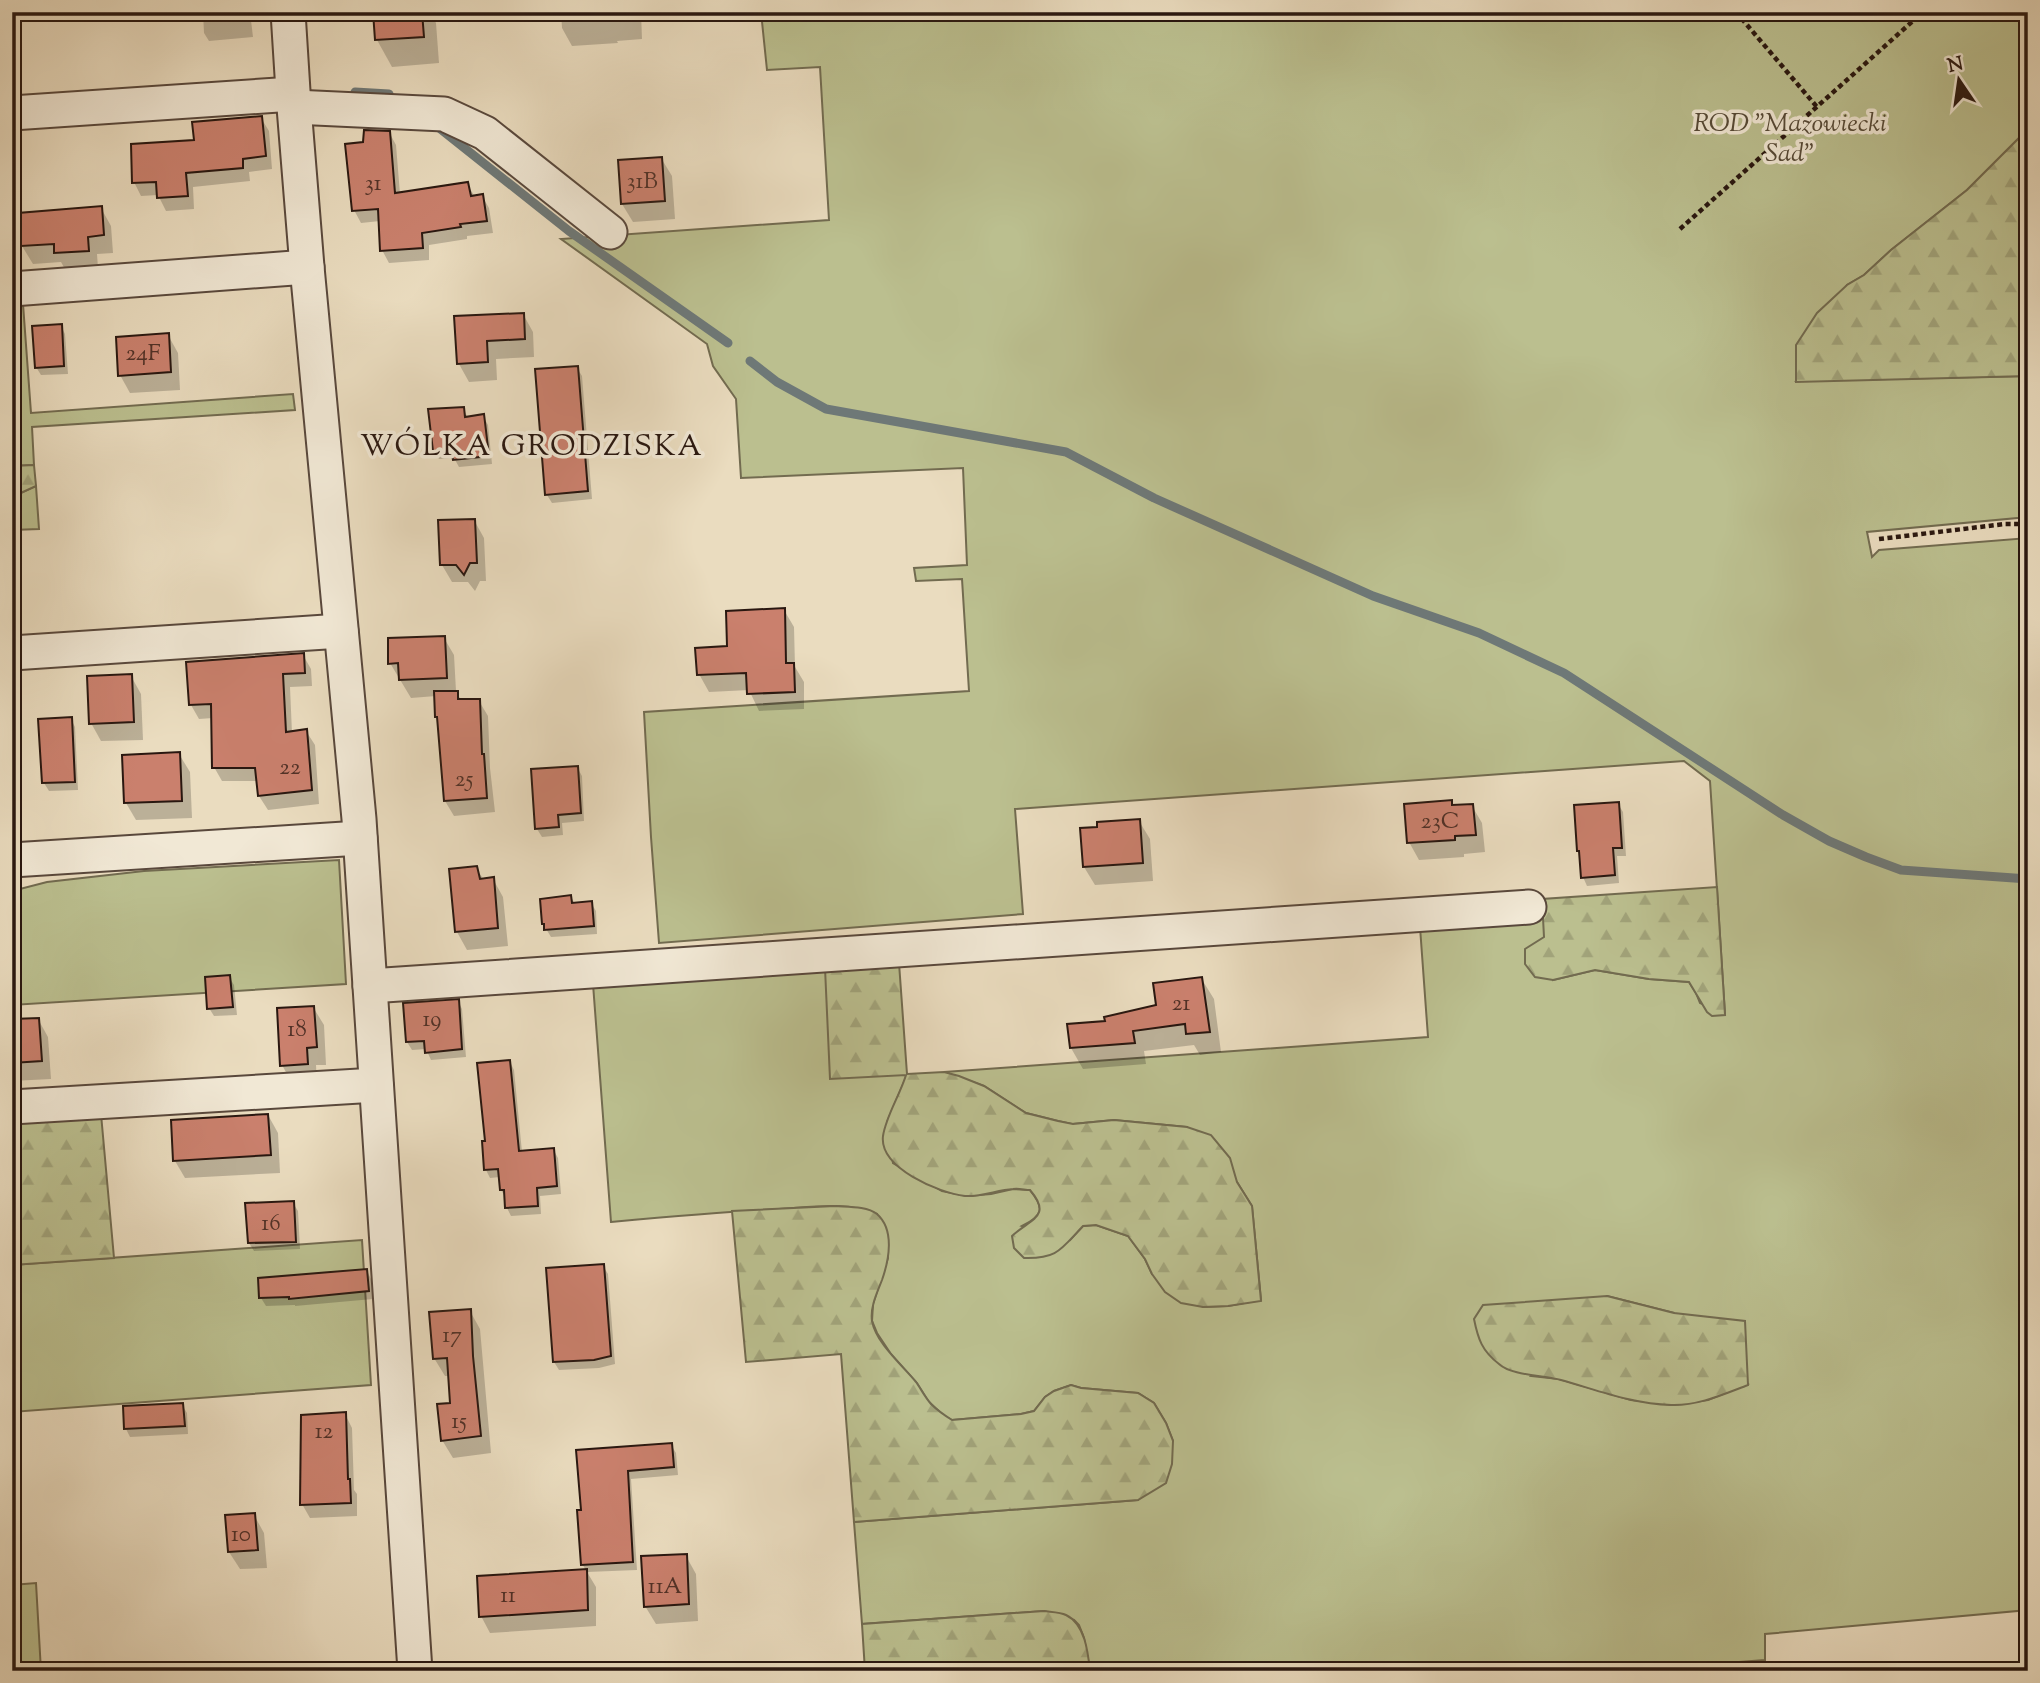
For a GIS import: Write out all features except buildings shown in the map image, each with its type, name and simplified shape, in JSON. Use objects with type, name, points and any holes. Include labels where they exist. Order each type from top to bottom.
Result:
[{"type":"street","points":[[288,12],[307,267],[360,838],[415,1671]]},
{"type":"street","points":[[12,113],[293,100],[444,114],[485,133],[610,232]]},
{"type":"street","points":[[12,289],[307,267]]},
{"type":"street","points":[[12,653],[341,631]]},
{"type":"street","points":[[12,860],[360,838]]},
{"type":"street","points":[[370,986],[1529,907]]},
{"type":"street","points":[[12,1107],[376,1084]]},
{"type":"path","points":[[1736,12],[1817,107]]},
{"type":"path","points":[[1680,229],[1923,12]]},
{"type":"path","points":[[1879,539],[2005,524],[2028,524]]},
{"type":"green space","name":"ROD \"Mazowiecki Sad\"","points":[[761,12],[2028,12],[2028,129],[1967,190],[1864,275],[1847,285],[1796,381],[2028,376],[2028,517],[1867,532],[1872,557],[1879,550],[2028,538],[2028,1610],[1765,1634],[1765,1660],[1622,1671],[1090,1671],[1079,1625],[1074,1620],[1044,1611],[862,1624],[854,1522],[1138,1500],[1173,1441],[1166,1423],[1154,1403],[1138,1393],[1071,1385],[1045,1397],[1034,1411],[952,1420],[943,1415],[928,1401],[917,1383],[891,1354],[872,1321],[873,1304],[888,1258],[877,1214],[853,1207],[829,1206],[611,1222],[593,984],[825,968],[907,1075],[887,1122],[893,1163],[942,1191],[967,1196],[1013,1189],[1030,1190],[1040,1211],[1034,1219],[1022,1226],[1070,1240],[1083,1226],[1096,1225],[1128,1236],[1152,1274],[1203,1307],[1261,1300],[1252,1206],[1237,1182],[1187,1127],[1114,1120],[1072,1124],[1058,1121],[1026,1113],[984,1086],[944,1072],[1428,1037],[1420,927],[1544,916],[1544,937],[1553,980],[1595,970],[1689,982],[1700,1003],[1725,1014],[1710,781],[1684,761],[1015,809],[1023,914],[659,943],[644,712],[969,691],[962,579],[916,581],[914,568],[967,565],[963,468],[741,478],[736,399],[713,366],[707,344],[561,239],[829,220],[820,67],[767,70]],"holes":[[[1607,1296],[1674,1313],[1748,1384],[1708,1400],[1673,1405],[1631,1400],[1559,1379],[1531,1376]]]},
{"type":"green space","points":[[2028,129],[2028,376],[1796,382],[1796,345],[1817,313],[1847,285],[1864,275],[1967,190]]},
{"type":"green space","points":[[23,304],[31,413],[293,394],[295,410],[32,427],[34,465],[12,466],[12,305]]},
{"type":"green space","points":[[34,465],[36,486],[12,497],[12,466]]},
{"type":"green space","points":[[36,486],[39,529],[12,530],[12,497]]},
{"type":"green space","points":[[339,860],[346,984],[12,1005],[12,891],[47,882],[144,871]]},
{"type":"green space","points":[[1717,887],[1725,1015],[1712,1016],[1707,1012],[1689,982],[1595,970],[1553,980],[1535,977],[1525,964],[1525,949],[1544,937],[1542,899]]},
{"type":"green space","points":[[899,963],[907,1074],[944,1072],[959,1076],[984,1086],[1026,1113],[1058,1121],[1073,1124],[1114,1120],[1187,1127],[1211,1135],[1230,1158],[1237,1182],[1252,1206],[1261,1301],[1203,1307],[1181,1303],[1165,1292],[1128,1236],[1096,1225],[1083,1226],[1064,1246],[1052,1254],[1024,1258],[1014,1248],[1012,1236],[1039,1212],[1037,1199],[1030,1190],[1015,1189],[965,1196],[927,1184],[900,1168],[884,1148],[883,1136],[906,1075],[830,1079],[825,968]]},
{"type":"green space","points":[[101,1114],[114,1258],[12,1265],[12,1120]]},
{"type":"green space","points":[[835,1206],[868,1210],[883,1221],[889,1246],[885,1272],[873,1305],[874,1329],[936,1408],[952,1420],[1034,1411],[1045,1397],[1071,1385],[1138,1393],[1154,1403],[1173,1441],[1172,1464],[1166,1483],[1138,1500],[854,1522],[841,1354],[746,1362],[732,1211]]},
{"type":"green space","points":[[362,1240],[371,1385],[12,1412],[12,1265]]},
{"type":"green space","points":[[1607,1296],[1674,1313],[1745,1321],[1748,1385],[1691,1404],[1657,1404],[1505,1368],[1493,1359],[1479,1339],[1474,1319],[1483,1305]]},
{"type":"green space","points":[[36,1583],[41,1671],[12,1671],[12,1585]]},
{"type":"green space","points":[[1044,1611],[1064,1614],[1077,1625],[1084,1639],[1090,1671],[865,1671],[862,1624]]},
{"type":"waterway","points":[[355,92],[389,94]]},
{"type":"waterway","points":[[438,127],[569,231],[728,343]]},
{"type":"waterway","points":[[750,361],[777,382],[826,409],[1066,452],[1154,498],[1373,596],[1479,633],[1564,673],[1783,815],[1829,841],[1866,857],[1901,870],[2028,879]]},
{"type":"district","name":"WÓLKA GRODZISKA","points":[[532,445]]}]
